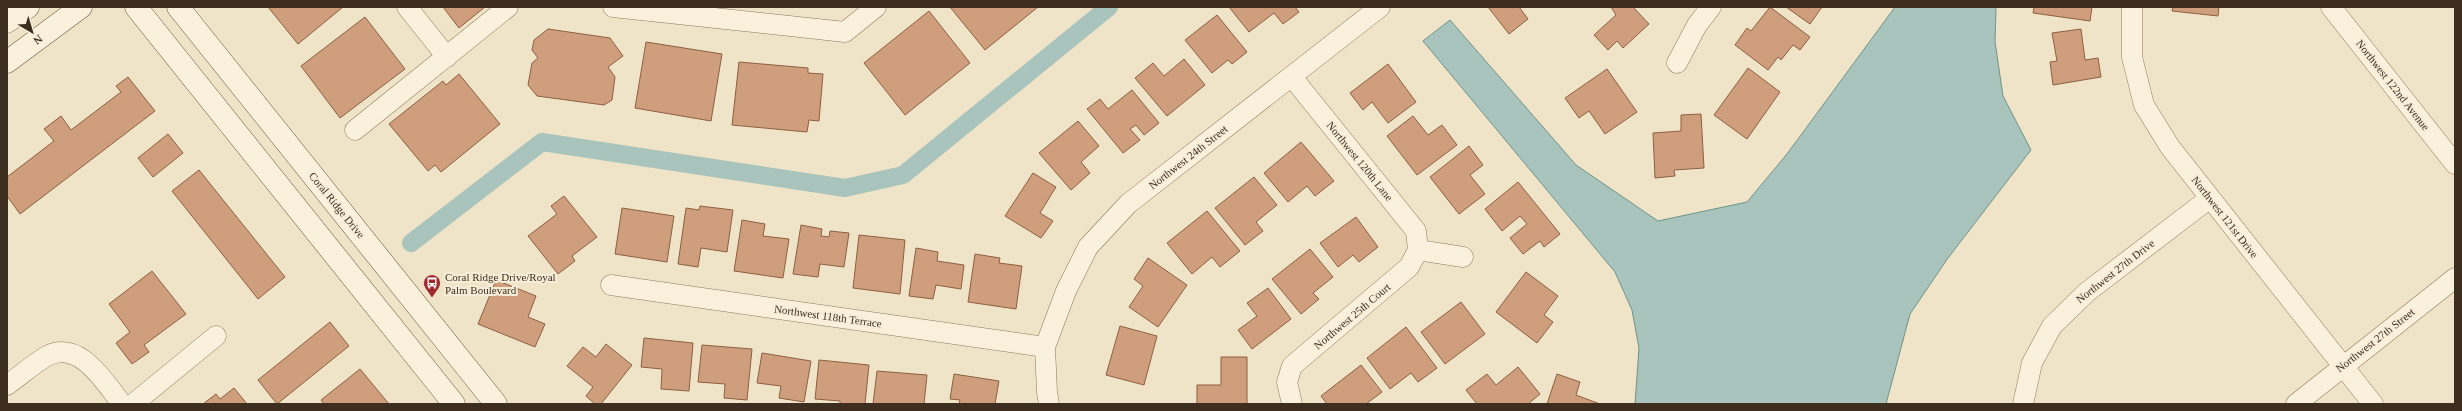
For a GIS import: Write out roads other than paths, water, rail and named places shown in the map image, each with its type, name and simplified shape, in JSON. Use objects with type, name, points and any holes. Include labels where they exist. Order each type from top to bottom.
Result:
[{"type":"main road","points":[[7,22],[28,7]]},
{"type":"main road","points":[[7,62],[81,7]]},
{"type":"main road","points":[[136,7],[454,404]]},
{"type":"main road","name":"Coral Ridge Drive","points":[[178,7],[496,404]]},
{"type":"street","points":[[407,7],[447,57]]},
{"type":"street","points":[[355,130],[508,7]]},
{"type":"street","points":[[613,7],[844,32],[876,7]]},
{"type":"street","name":"Northwest 24th Street","points":[[1045,347],[1066,291],[1088,247],[1128,204],[1380,7]]},
{"type":"street","points":[[1677,63],[1697,25],[1711,7]]},
{"type":"street","name":"Northwest 121st Drive","points":[[2132,7],[2132,57],[2144,105],[2170,147],[2373,404]]},
{"type":"street","name":"Northwest 122nd Avenue","points":[[2331,7],[2455,164]]},
{"type":"street","name":"Northwest 120th Lane","points":[[1292,77],[1416,230],[1418,250]]},
{"type":"street","name":"Northwest 27th Drive","points":[[2023,404],[2032,363],[2052,326],[2087,292],[2210,198]]},
{"type":"street","points":[[1418,250],[1463,257]]},
{"type":"street","name":"Northwest 25th Court","points":[[1292,404],[1287,382],[1292,366],[1409,267],[1418,250]]},
{"type":"street","name":"Northwest 27th Street","points":[[2296,404],[2455,278]]},
{"type":"street","name":"Northwest 118th Terrace","points":[[611,285],[1045,347]]},
{"type":"street","points":[[133,404],[216,336]]},
{"type":"street","points":[[1045,347],[1049,404]]},
{"type":"street","points":[[7,385],[48,356],[68,352],[86,360],[122,404]]},
{"type":"water","points":[[1895,7],[1996,7],[1995,42],[2003,96],[2031,150],[1948,258],[1910,314],[1886,404],[1635,404],[1639,348],[1632,310],[1615,272],[1423,41],[1450,20],[1576,165],[1658,221],[1747,202],[1787,154]]},
{"type":"waterway","points":[[411,243],[542,142],[845,188],[903,175],[1109,7]]},
{"type":"place","name":"Coral Ridge Drive/Royal Palm Boulevard","points":[[432,298]]}]
